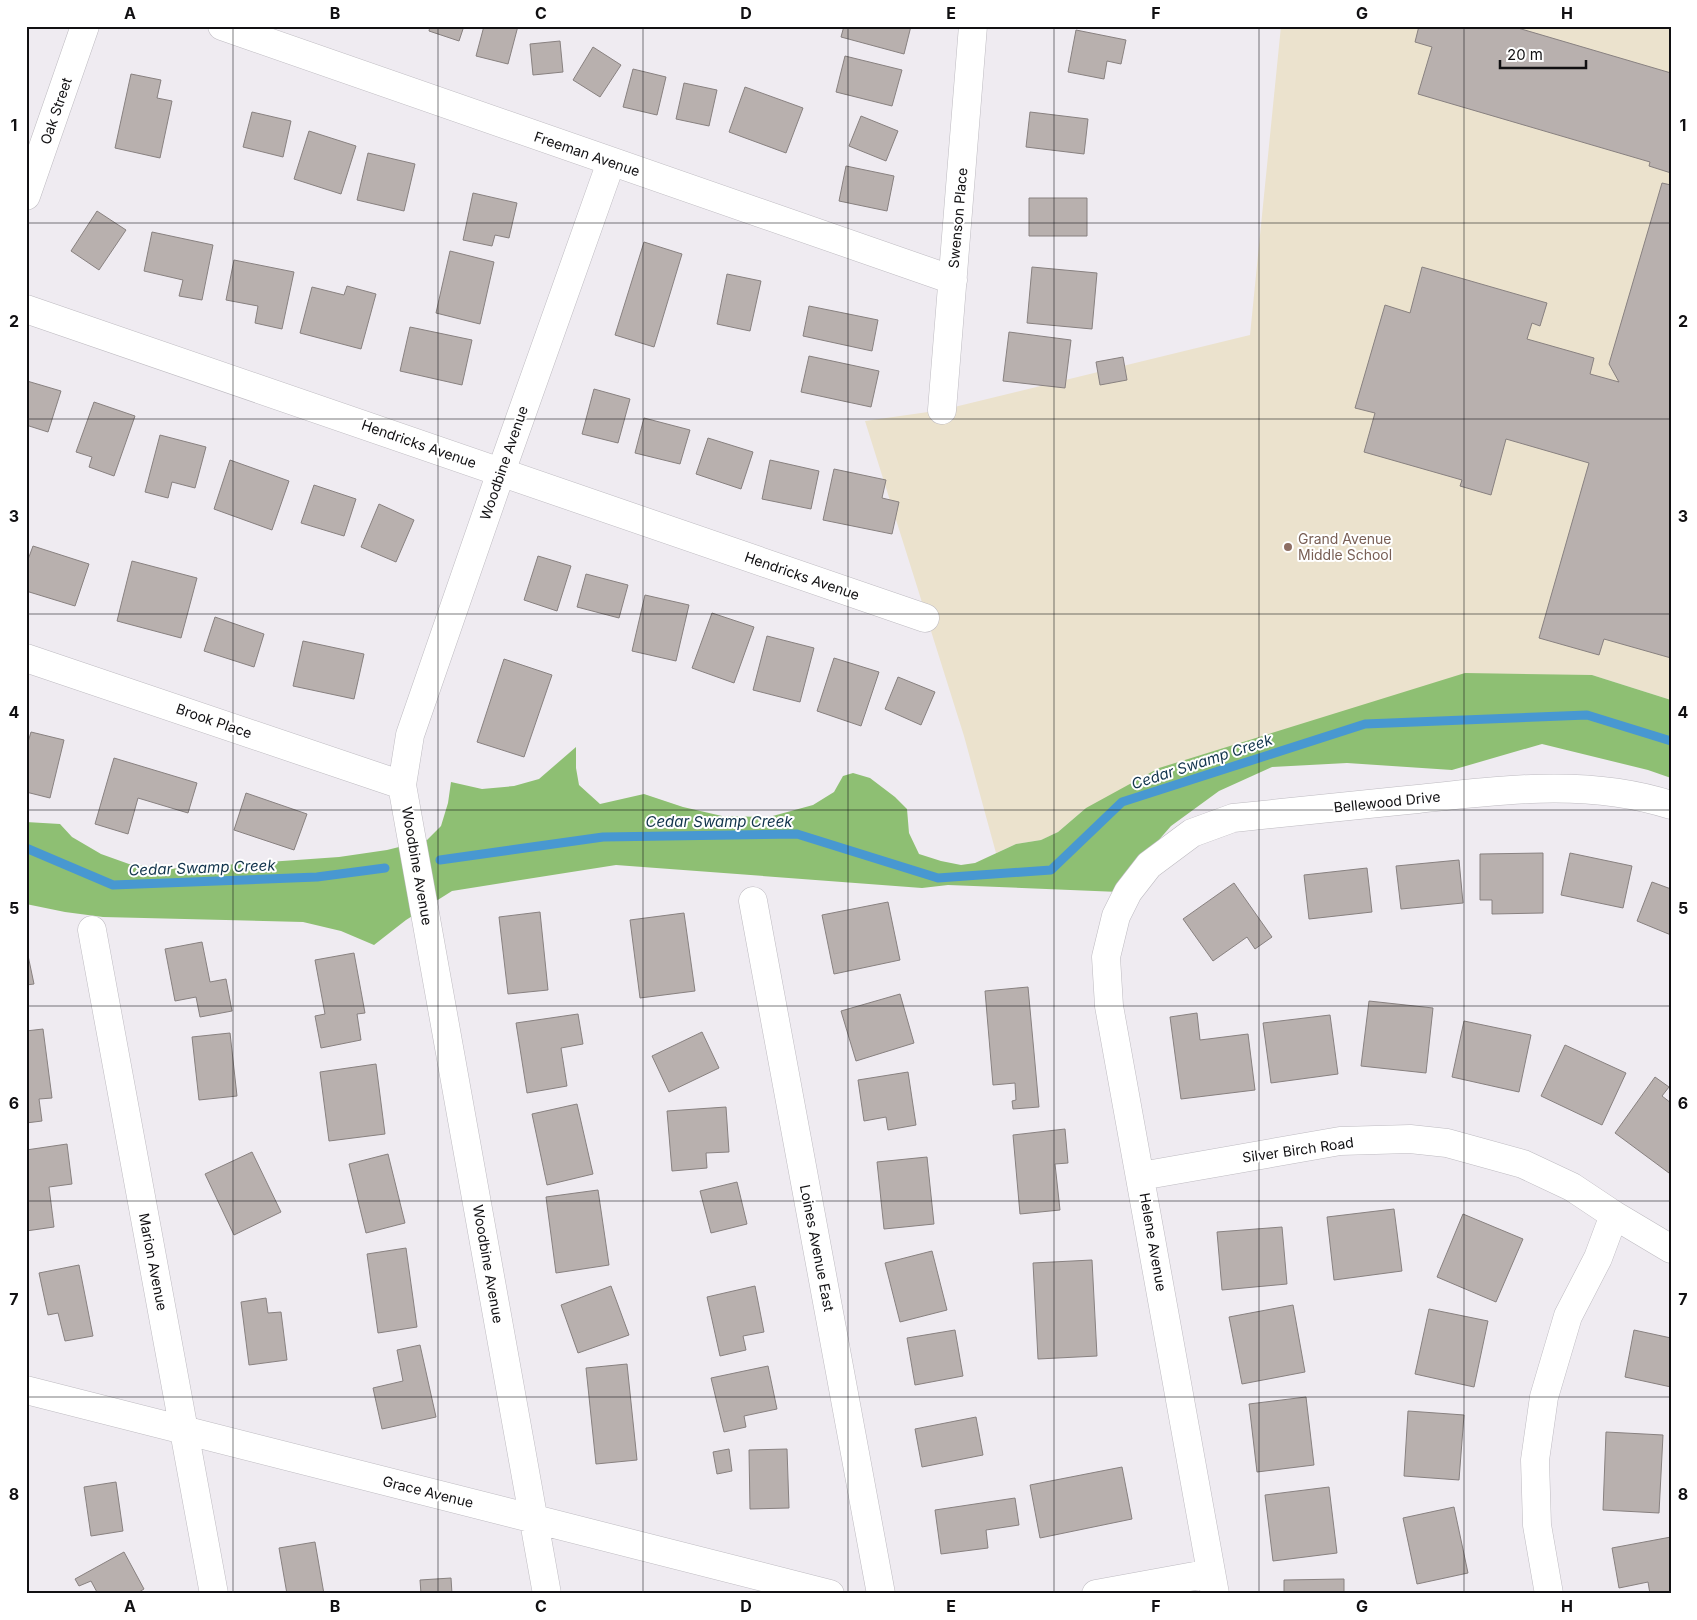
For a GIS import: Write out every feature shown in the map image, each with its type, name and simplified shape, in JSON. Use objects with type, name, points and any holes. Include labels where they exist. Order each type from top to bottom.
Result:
[{"type":"street","name":"Oak Street","points":[[26,196],[85,26]]},
{"type":"street","name":"Freeman Avenue","points":[[222,26],[953,280]]},
{"type":"street","name":"Swenson Place","points":[[942,410],[973,26]]},
{"type":"street","name":"Woodbine Avenue","points":[[547,1594],[402,785],[410,736],[500,472],[610,162]]},
{"type":"street","name":"Hendricks Avenue","points":[[26,309],[925,618]]},
{"type":"street","name":"Brook Place","points":[[26,658],[402,785]]},
{"type":"street","name":"Bellewood Drive","points":[[1128,892],[1149,864],[1192,833],[1232,818],[1494,790],[1565,787],[1602,790],[1671,804]]},
{"type":"street","name":"Helene Avenue","points":[[1128,892],[1116,916],[1106,957],[1109,1006],[1213,1583]]},
{"type":"street","name":"Loines Avenue East","points":[[753,902],[881,1594]]},
{"type":"street","name":"Marion Avenue","points":[[92,930],[214,1594]]},
{"type":"street","name":"Silver Birch Road","points":[[1141,1176],[1340,1142],[1410,1139],[1447,1143],[1523,1164],[1572,1187],[1671,1249]]},
{"type":"street","points":[[1549,1594],[1537,1525],[1535,1460],[1544,1397],[1568,1316],[1598,1258],[1614,1215]]},
{"type":"street","name":"Grace Avenue","points":[[26,1390],[830,1594]]},
{"type":"street","points":[[1096,1594],[1213,1583]]},
{"type":"shaded area","name":"Grand Avenue Middle School","points":[[1281,26],[1671,26],[1671,700],[1592,675],[1086,808],[1058,832],[1041,840],[1016,844],[996,853],[964,736],[865,421],[942,410],[1250,335]]},
{"type":"green space","points":[[1465,673],[1592,675],[1671,700],[1671,778],[1648,770],[1542,744],[1452,770],[1347,763],[1272,767],[1219,791],[1171,826],[1150,850],[1119,892],[948,885],[922,888],[616,865],[452,891],[406,920],[374,945],[341,931],[303,922],[103,917],[26,904],[26,822],[60,824],[72,837],[101,854],[129,864],[167,869],[339,857],[387,850],[427,840],[441,826],[448,803],[451,782],[482,789],[514,786],[539,779],[576,747],[576,768],[579,785],[600,804],[644,794],[683,807],[722,816],[769,817],[813,805],[834,792],[843,776],[853,773],[870,778],[907,809],[909,833],[919,854],[961,865],[975,863],[1016,844],[1041,840],[1058,832],[1086,808],[1159,768]]},
{"type":"building","points":[[430,26],[464,26],[459,41],[429,31]]},
{"type":"building","points":[[484,26],[518,26],[508,64],[476,56]]},
{"type":"building","points":[[844,26],[911,26],[904,54],[841,37]]},
{"type":"building","points":[[1419,26],[1511,26],[1671,73],[1671,173],[1649,166],[1650,162],[1418,94],[1432,47],[1415,42]]},
{"type":"building","points":[[1076,30],[1126,40],[1121,64],[1107,61],[1104,79],[1068,72]]},
{"type":"building","points":[[560,41],[563,72],[533,75],[530,44]]},
{"type":"building","points":[[593,47],[621,65],[600,97],[573,80]]},
{"type":"building","points":[[845,56],[902,70],[892,106],[836,92]]},
{"type":"building","points":[[633,69],[666,77],[657,115],[623,107]]},
{"type":"building","points":[[131,74],[161,80],[157,98],[172,101],[160,158],[115,148]]},
{"type":"building","points":[[684,83],[717,90],[709,126],[676,119]]},
{"type":"building","points":[[745,87],[803,108],[786,153],[729,132]]},
{"type":"building","points":[[252,112],[291,121],[283,157],[243,147]]},
{"type":"building","points":[[1030,112],[1088,119],[1084,154],[1026,147]]},
{"type":"building","points":[[861,116],[898,131],[886,161],[849,146]]},
{"type":"building","points":[[309,131],[356,146],[341,194],[294,179]]},
{"type":"building","points":[[368,153],[415,164],[404,211],[357,200]]},
{"type":"building","points":[[846,166],[894,176],[887,211],[839,201]]},
{"type":"building","points":[[1662,183],[1671,185],[1671,658],[1604,639],[1599,655],[1539,638],[1589,463],[1506,439],[1491,495],[1460,486],[1462,480],[1364,452],[1375,413],[1355,408],[1385,305],[1410,313],[1422,267],[1547,303],[1540,326],[1532,323],[1527,339],[1594,358],[1590,374],[1619,382],[1609,364]]},
{"type":"building","points":[[473,193],[517,203],[509,238],[495,235],[492,246],[463,240]]},
{"type":"building","points":[[1029,198],[1087,198],[1087,236],[1029,236]]},
{"type":"building","points":[[97,211],[126,230],[99,270],[71,251]]},
{"type":"building","points":[[152,232],[213,245],[202,300],[179,296],[183,280],[144,271]]},
{"type":"building","points":[[644,242],[682,254],[654,347],[615,335]]},
{"type":"building","points":[[450,251],[494,262],[480,324],[436,313]]},
{"type":"building","points":[[234,260],[294,272],[282,329],[255,323],[258,306],[226,300]]},
{"type":"building","points":[[1032,267],[1097,273],[1092,329],[1027,323]]},
{"type":"building","points":[[727,274],[761,281],[750,331],[717,324]]},
{"type":"building","points":[[347,286],[376,294],[361,349],[300,333],[312,287],[344,295]]},
{"type":"building","points":[[809,306],[878,320],[872,351],[803,336]]},
{"type":"building","points":[[410,327],[472,340],[462,385],[400,371]]},
{"type":"building","points":[[1009,332],[1071,340],[1065,388],[1003,381]]},
{"type":"building","points":[[809,356],[879,371],[871,407],[801,392]]},
{"type":"building","points":[[1123,357],[1127,380],[1100,385],[1096,362]]},
{"type":"building","points":[[27,381],[61,391],[48,432],[26,425]]},
{"type":"building","points":[[594,389],[630,399],[618,443],[582,434]]},
{"type":"building","points":[[94,402],[135,416],[114,476],[89,467],[92,457],[76,452]]},
{"type":"building","points":[[644,418],[690,430],[680,464],[635,453]]},
{"type":"building","points":[[160,435],[206,447],[195,488],[172,482],[168,498],[145,492]]},
{"type":"building","points":[[708,438],[753,452],[741,489],[696,474]]},
{"type":"building","points":[[230,460],[289,481],[272,530],[214,509]]},
{"type":"building","points":[[770,460],[819,471],[811,509],[762,499]]},
{"type":"building","points":[[834,469],[886,480],[882,498],[899,502],[892,534],[823,520]]},
{"type":"building","points":[[314,485],[356,499],[344,536],[301,523]]},
{"type":"building","points":[[379,504],[414,520],[396,562],[361,547]]},
{"type":"building","points":[[33,546],[89,564],[75,606],[26,591],[26,565]]},
{"type":"building","points":[[538,556],[571,566],[557,611],[524,600]]},
{"type":"building","points":[[132,561],[197,578],[181,638],[117,621]]},
{"type":"building","points":[[586,574],[628,585],[619,618],[577,607]]},
{"type":"building","points":[[645,595],[689,605],[676,661],[632,651]]},
{"type":"building","points":[[712,613],[754,627],[734,683],[692,668]]},
{"type":"building","points":[[215,617],[264,634],[254,667],[204,651]]},
{"type":"building","points":[[767,636],[814,648],[800,702],[753,690]]},
{"type":"building","points":[[303,641],[364,654],[354,699],[293,686]]},
{"type":"building","points":[[834,658],[879,672],[861,726],[817,711]]},
{"type":"building","points":[[504,659],[552,675],[524,757],[477,742]]},
{"type":"building","points":[[898,677],[935,692],[921,725],[885,709]]},
{"type":"building","points":[[31,732],[64,740],[50,798],[26,792],[26,749]]},
{"type":"building","points":[[114,758],[197,783],[188,813],[138,798],[128,834],[95,824]]},
{"type":"building","points":[[246,793],[307,814],[294,850],[234,830]]},
{"type":"building","points":[[1543,853],[1543,913],[1492,914],[1492,900],[1480,900],[1480,854]]},
{"type":"building","points":[[1570,853],[1632,866],[1623,908],[1561,895]]},
{"type":"building","points":[[1459,860],[1463,903],[1401,909],[1396,866]]},
{"type":"building","points":[[1367,868],[1372,912],[1309,919],[1304,875]]},
{"type":"building","points":[[1652,882],[1671,889],[1671,935],[1637,921]]},
{"type":"building","points":[[1234,883],[1272,937],[1255,949],[1247,937],[1213,961],[1183,919]]},
{"type":"building","points":[[888,902],[900,960],[834,974],[822,915]]},
{"type":"building","points":[[540,912],[548,990],[508,994],[499,917]]},
{"type":"building","points":[[684,913],[695,991],[640,998],[630,920]]},
{"type":"building","points":[[202,942],[210,982],[226,979],[232,1011],[200,1017],[196,997],[175,1001],[165,949]]},
{"type":"building","points":[[26,946],[34,984],[26,985]]},
{"type":"building","points":[[354,953],[365,1013],[357,1014],[361,1040],[321,1048],[315,1016],[325,1014],[315,960]]},
{"type":"building","points":[[1028,987],[1039,1107],[1013,1109],[1012,1101],[1016,1100],[1015,1083],[993,1085],[985,991]]},
{"type":"building","points":[[900,994],[914,1043],[856,1061],[841,1011]]},
{"type":"building","points":[[1369,1001],[1433,1008],[1426,1073],[1361,1066]]},
{"type":"building","points":[[1197,1013],[1200,1040],[1248,1034],[1255,1090],[1181,1099],[1170,1017]]},
{"type":"building","points":[[578,1014],[583,1044],[561,1048],[567,1086],[527,1093],[516,1023]]},
{"type":"building","points":[[1330,1015],[1338,1074],[1271,1083],[1263,1023]]},
{"type":"building","points":[[1464,1021],[1531,1035],[1519,1092],[1452,1077]]},
{"type":"building","points":[[43,1029],[52,1098],[39,1099],[42,1121],[26,1123],[26,1031]]},
{"type":"building","points":[[702,1032],[719,1068],[669,1092],[652,1056]]},
{"type":"building","points":[[230,1033],[237,1096],[199,1100],[192,1037]]},
{"type":"building","points":[[1565,1045],[1626,1073],[1602,1125],[1541,1096]]},
{"type":"building","points":[[376,1064],[385,1134],[329,1141],[320,1072]]},
{"type":"building","points":[[908,1072],[916,1125],[888,1130],[886,1117],[864,1121],[858,1080]]},
{"type":"building","points":[[1655,1077],[1669,1087],[1662,1096],[1671,1103],[1671,1171],[1669,1173],[1615,1133]]},
{"type":"building","points":[[577,1104],[593,1174],[547,1185],[532,1114]]},
{"type":"building","points":[[726,1107],[729,1152],[706,1153],[707,1168],[672,1171],[667,1111]]},
{"type":"building","points":[[1065,1129],[1068,1163],[1055,1164],[1060,1210],[1020,1214],[1013,1135]]},
{"type":"building","points":[[67,1144],[72,1184],[49,1187],[54,1227],[26,1231],[26,1150]]},
{"type":"building","points":[[252,1152],[281,1212],[234,1235],[205,1174]]},
{"type":"building","points":[[388,1154],[405,1223],[366,1233],[349,1164]]},
{"type":"building","points":[[927,1157],[934,1224],[884,1229],[877,1162]]},
{"type":"building","points":[[737,1182],[747,1224],[711,1233],[700,1191]]},
{"type":"building","points":[[598,1190],[609,1265],[556,1273],[546,1197]]},
{"type":"building","points":[[1394,1209],[1402,1271],[1334,1280],[1327,1217]]},
{"type":"building","points":[[1463,1214],[1523,1239],[1496,1302],[1437,1277]]},
{"type":"building","points":[[1282,1227],[1287,1284],[1222,1290],[1217,1232]]},
{"type":"building","points":[[406,1248],[417,1327],[378,1333],[367,1254]]},
{"type":"building","points":[[932,1251],[947,1310],[900,1322],[885,1263]]},
{"type":"building","points":[[1092,1260],[1097,1356],[1038,1359],[1033,1263]]},
{"type":"building","points":[[79,1265],[93,1336],[65,1341],[58,1313],[48,1315],[39,1273]]},
{"type":"building","points":[[611,1286],[629,1335],[578,1353],[561,1305]]},
{"type":"building","points":[[755,1286],[764,1332],[743,1336],[746,1350],[720,1356],[707,1297]]},
{"type":"building","points":[[266,1298],[268,1313],[281,1312],[287,1360],[249,1365],[241,1302]]},
{"type":"building","points":[[1293,1305],[1305,1372],[1242,1384],[1229,1317]]},
{"type":"building","points":[[1429,1309],[1488,1321],[1474,1387],[1415,1374]]},
{"type":"building","points":[[955,1330],[963,1376],[915,1385],[907,1338]]},
{"type":"building","points":[[1634,1330],[1671,1338],[1671,1387],[1625,1377]]},
{"type":"building","points":[[420,1345],[436,1417],[382,1429],[373,1388],[403,1381],[397,1350]]},
{"type":"building","points":[[627,1364],[637,1460],[596,1464],[586,1368]]},
{"type":"building","points":[[768,1366],[777,1409],[744,1416],[746,1427],[724,1432],[711,1378]]},
{"type":"building","points":[[1306,1397],[1314,1465],[1257,1472],[1249,1404]]},
{"type":"building","points":[[1408,1411],[1464,1415],[1459,1480],[1404,1476]]},
{"type":"building","points":[[976,1417],[983,1455],[922,1467],[915,1429]]},
{"type":"building","points":[[1606,1432],[1663,1435],[1659,1513],[1603,1510]]},
{"type":"building","points":[[729,1449],[732,1471],[717,1474],[713,1452]]},
{"type":"building","points":[[787,1449],[789,1508],[750,1509],[749,1450]]},
{"type":"building","points":[[1122,1467],[1132,1519],[1040,1538],[1030,1485]]},
{"type":"building","points":[[116,1482],[123,1531],[91,1536],[84,1487]]},
{"type":"building","points":[[1329,1487],[1337,1553],[1273,1561],[1265,1495]]},
{"type":"building","points":[[1015,1498],[1019,1525],[986,1530],[988,1548],[941,1554],[935,1510]]},
{"type":"building","points":[[1454,1507],[1468,1573],[1417,1584],[1403,1518]]},
{"type":"building","points":[[1671,1537],[1671,1594],[1650,1594],[1648,1582],[1619,1588],[1612,1548]]},
{"type":"building","points":[[315,1542],[324,1594],[287,1594],[279,1548]]},
{"type":"building","points":[[124,1552],[144,1589],[136,1594],[98,1594],[91,1581],[79,1586],[75,1579]]},
{"type":"building","points":[[451,1578],[452,1594],[421,1594],[420,1580]]},
{"type":"building","points":[[1344,1579],[1344,1594],[1284,1594],[1284,1580]]},
{"type":"waterway","name":"Cedar Swamp Creek","points":[[440,860],[603,837],[797,834],[938,878],[1051,870],[1122,802],[1365,724],[1587,715],[1671,741]]},
{"type":"waterway","name":"Cedar Swamp Creek","points":[[26,848],[113,885],[317,877],[385,868]]},
{"type":"place","name":"Grand Avenue Middle School","points":[[1288,547]]}]
